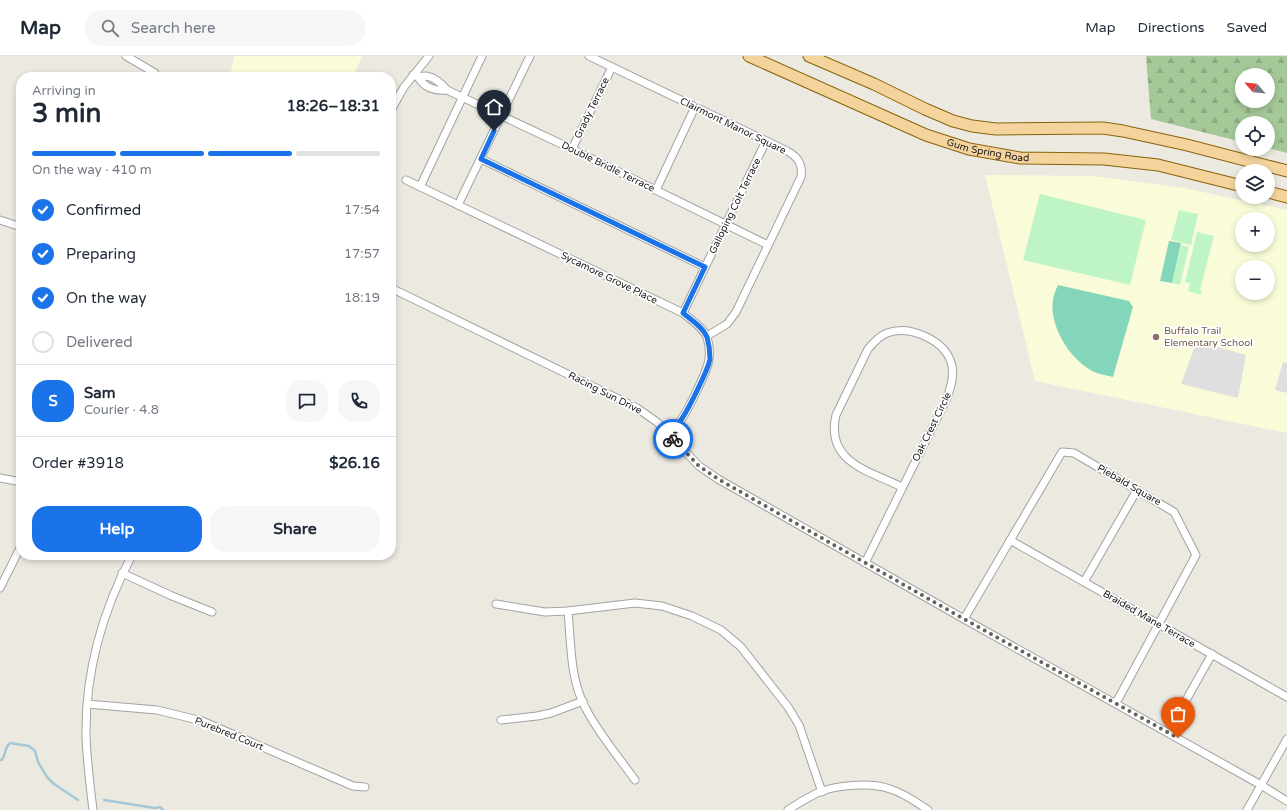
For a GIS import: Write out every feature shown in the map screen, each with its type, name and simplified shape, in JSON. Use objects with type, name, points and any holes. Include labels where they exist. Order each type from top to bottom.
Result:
[{"type":"main road","name":"Gum Spring Road","points":[[749,56],[926,135],[968,149],[1020,158],[1104,159],[1151,164],[1235,184]]},
{"type":"main road","name":"Gum Spring Road","points":[[809,56],[874,84],[953,121],[972,126],[996,129],[1103,128],[1187,145],[1287,171]]},
{"type":"main road","points":[[1275,194],[1287,197]]},
{"type":"street","points":[[126,56],[153,72]]},
{"type":"street","points":[[396,103],[429,56]]},
{"type":"street","points":[[420,187],[482,56]]},
{"type":"street","points":[[458,205],[530,56]]},
{"type":"street","name":"Clairmont Manor Square","points":[[589,56],[792,154],[800,162],[802,172],[799,182],[732,318],[721,328],[706,336]]},
{"type":"street","name":"Grady Terrace","points":[[572,149],[612,67]]},
{"type":"street","name":"Double Bridle Terrace","points":[[416,76],[423,85],[438,91],[447,90],[572,149],[768,245]]},
{"type":"street","points":[[656,190],[695,107]]},
{"type":"street","name":"Galloping Colt Terrace","points":[[683,313],[766,141]]},
{"type":"street","points":[[481,159],[705,267]]},
{"type":"street","name":"Sycamore Grove Place","points":[[406,180],[683,313],[696,323],[706,336],[710,347],[710,360],[681,420],[669,435]]},
{"type":"street","points":[[0,220],[16,225]]},
{"type":"street","name":"Racing Sun Drive","points":[[396,290],[637,408],[657,422],[699,466],[718,479],[1287,801]]},
{"type":"street","name":"Oak Crest Circle","points":[[865,562],[947,398],[952,385],[953,375],[951,362],[944,351],[937,344],[920,334],[908,331],[887,333],[876,340],[868,349],[836,415],[834,423],[835,436],[839,449],[848,460],[902,487]]},
{"type":"street","name":"Piebald Square","points":[[964,619],[1062,452],[1074,453],[1174,512],[1196,556],[1116,703]]},
{"type":"street","points":[[0,478],[16,481]]},
{"type":"street","points":[[1084,582],[1137,490]]},
{"type":"street","name":"Braided Mane Terrace","points":[[1010,540],[1287,698]]},
{"type":"street","points":[[0,588],[16,556]]},
{"type":"street","points":[[93,810],[87,753],[87,704],[90,677],[101,627],[122,573],[129,560]]},
{"type":"street","points":[[122,573],[172,596],[212,612]]},
{"type":"street","points":[[496,604],[545,612],[568,612],[635,603],[662,606],[692,616],[721,630],[741,647],[788,707],[799,725],[822,792]]},
{"type":"street","points":[[568,612],[575,675],[584,706],[599,731],[635,780]]},
{"type":"street","points":[[1176,718],[1212,654]]},
{"type":"street","points":[[501,720],[551,713],[583,701]]},
{"type":"street","name":"Purebred Court","points":[[87,704],[157,710],[202,721],[353,786],[365,787]]},
{"type":"street","points":[[1247,810],[1287,740]]},
{"type":"street","points":[[788,810],[822,792],[846,786],[865,785],[890,788],[914,800],[928,810]]},
{"type":"shaded area","points":[[234,56],[362,56],[355,72],[231,72]]},
{"type":"shaded area","name":"Buffalo Trail Elementary School","points":[[985,175],[1093,176],[1184,188],[1235,199],[1235,204],[1259,204],[1287,210],[1287,433],[1035,381]]},
{"type":"shaded area","points":[[1197,341],[1246,355],[1238,398],[1181,384]]},
{"type":"shaded area","points":[[1283,362],[1287,363],[1287,393],[1275,390]]},
{"type":"green space","points":[[1146,56],[1287,56],[1287,153],[1275,150],[1275,116],[1235,116],[1235,140],[1151,119]]},
{"type":"green space","points":[[1040,194],[1146,220],[1130,285],[1023,260]]},
{"type":"green space","points":[[1179,210],[1198,214],[1191,245],[1171,240]]},
{"type":"green space","points":[[1197,232],[1214,236],[1200,290],[1202,291],[1201,295],[1188,291],[1190,283],[1185,282]]},
{"type":"green space","points":[[1169,241],[1181,243],[1172,283],[1160,281]]},
{"type":"green space","points":[[1181,245],[1189,247],[1180,285],[1172,283]]},
{"type":"green space","points":[[1058,285],[1129,301],[1133,307],[1113,377],[1092,371],[1068,350],[1062,340],[1054,320],[1053,309],[1053,299]]},
{"type":"waterway","points":[[0,760],[2,760],[10,743],[29,746],[35,751],[38,762],[47,777],[54,784],[78,800]]},
{"type":"waterway","points":[[104,800],[155,808],[160,807],[163,810]]},
{"type":"way so far","points":[[673,439],[699,466],[718,479],[964,619],[1178,738]]},
{"type":"place","name":"Buffalo Trail Elementary School","points":[[1156,337]]},
{"type":"route","points":[[494,131],[481,159],[705,267],[683,313],[696,323],[706,336],[710,347],[710,360],[686,411],[669,435],[673,439]]}]
